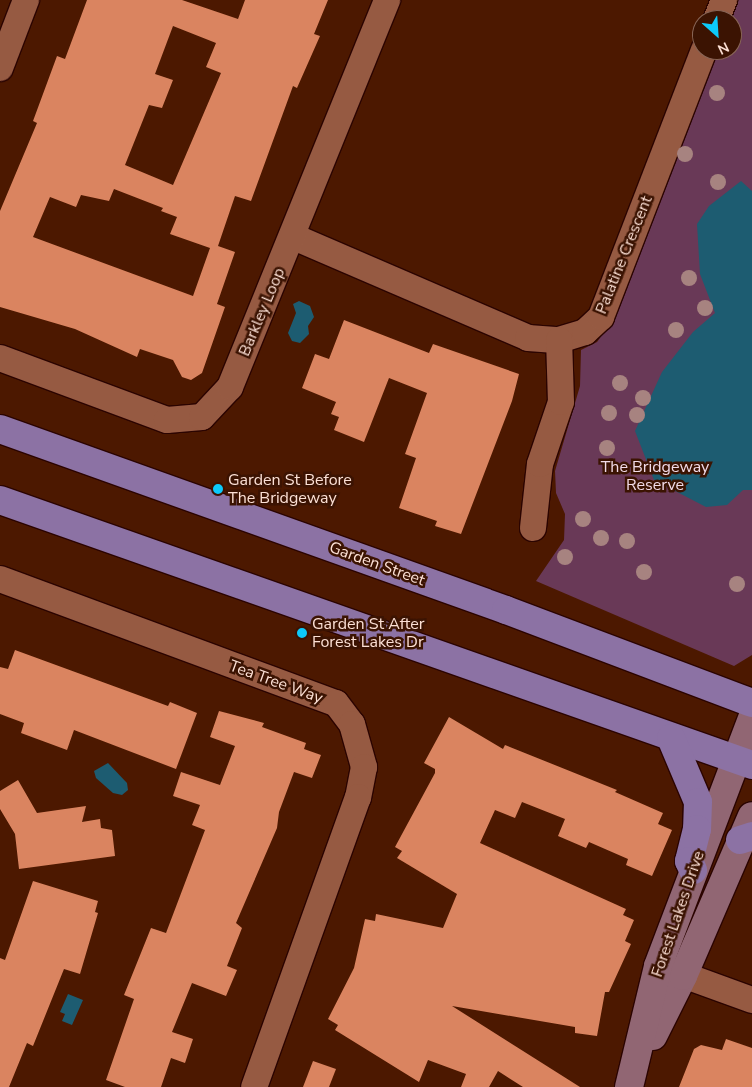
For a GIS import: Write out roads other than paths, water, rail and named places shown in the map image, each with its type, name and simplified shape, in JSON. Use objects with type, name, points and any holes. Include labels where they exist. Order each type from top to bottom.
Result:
[{"type":"main road","name":"Garden Street","points":[[0,429],[506,610],[752,703]]},
{"type":"main road","points":[[0,500],[744,763]]},
{"type":"main road","name":"Forest Lakes Drive","points":[[632,1079],[658,966],[693,870],[744,763],[752,718]]},
{"type":"main road","points":[[671,738],[698,802],[697,828],[689,861],[693,870]]},
{"type":"main road","name":"Forest Lakes Drive","points":[[632,1079],[684,976],[748,830]]},
{"type":"street","points":[[0,68],[26,0]]},
{"type":"street","name":"Barkley Loop","points":[[0,358],[167,420],[202,417],[230,387],[294,237],[387,0]]},
{"type":"street","name":"Palatine Crescent","points":[[294,237],[528,338],[558,340],[585,332],[601,317],[700,60]]},
{"type":"street","points":[[533,528],[540,464],[561,402],[558,340]]},
{"type":"street","name":"Tea Tree Way","points":[[0,579],[336,703],[352,724],[364,767],[358,796],[254,1087]]},
{"type":"street","points":[[658,966],[752,1000]]},
{"type":"water","points":[[741,181],[752,191],[752,490],[743,490],[727,505],[706,507],[654,480],[635,431],[662,372],[693,332],[715,313],[700,274],[697,224],[709,206]]},
{"type":"water","points":[[299,301],[310,306],[314,317],[308,326],[309,334],[300,343],[292,341],[288,333],[296,313],[293,304]]},
{"type":"water","points":[[108,763],[127,783],[128,790],[122,795],[113,793],[96,778],[94,771]]},
{"type":"water","points":[[68,994],[83,1000],[72,1025],[62,1021],[65,1014],[60,1012]]},
{"type":"place","name":"Garden St Before The Bridgeway","points":[[218,489]]},
{"type":"place","name":"Garden St After Forest Lakes Dr","points":[[302,633]]},
{"type":"park label","name":"The Bridgeway Reserve","points":[[655,476]]}]
